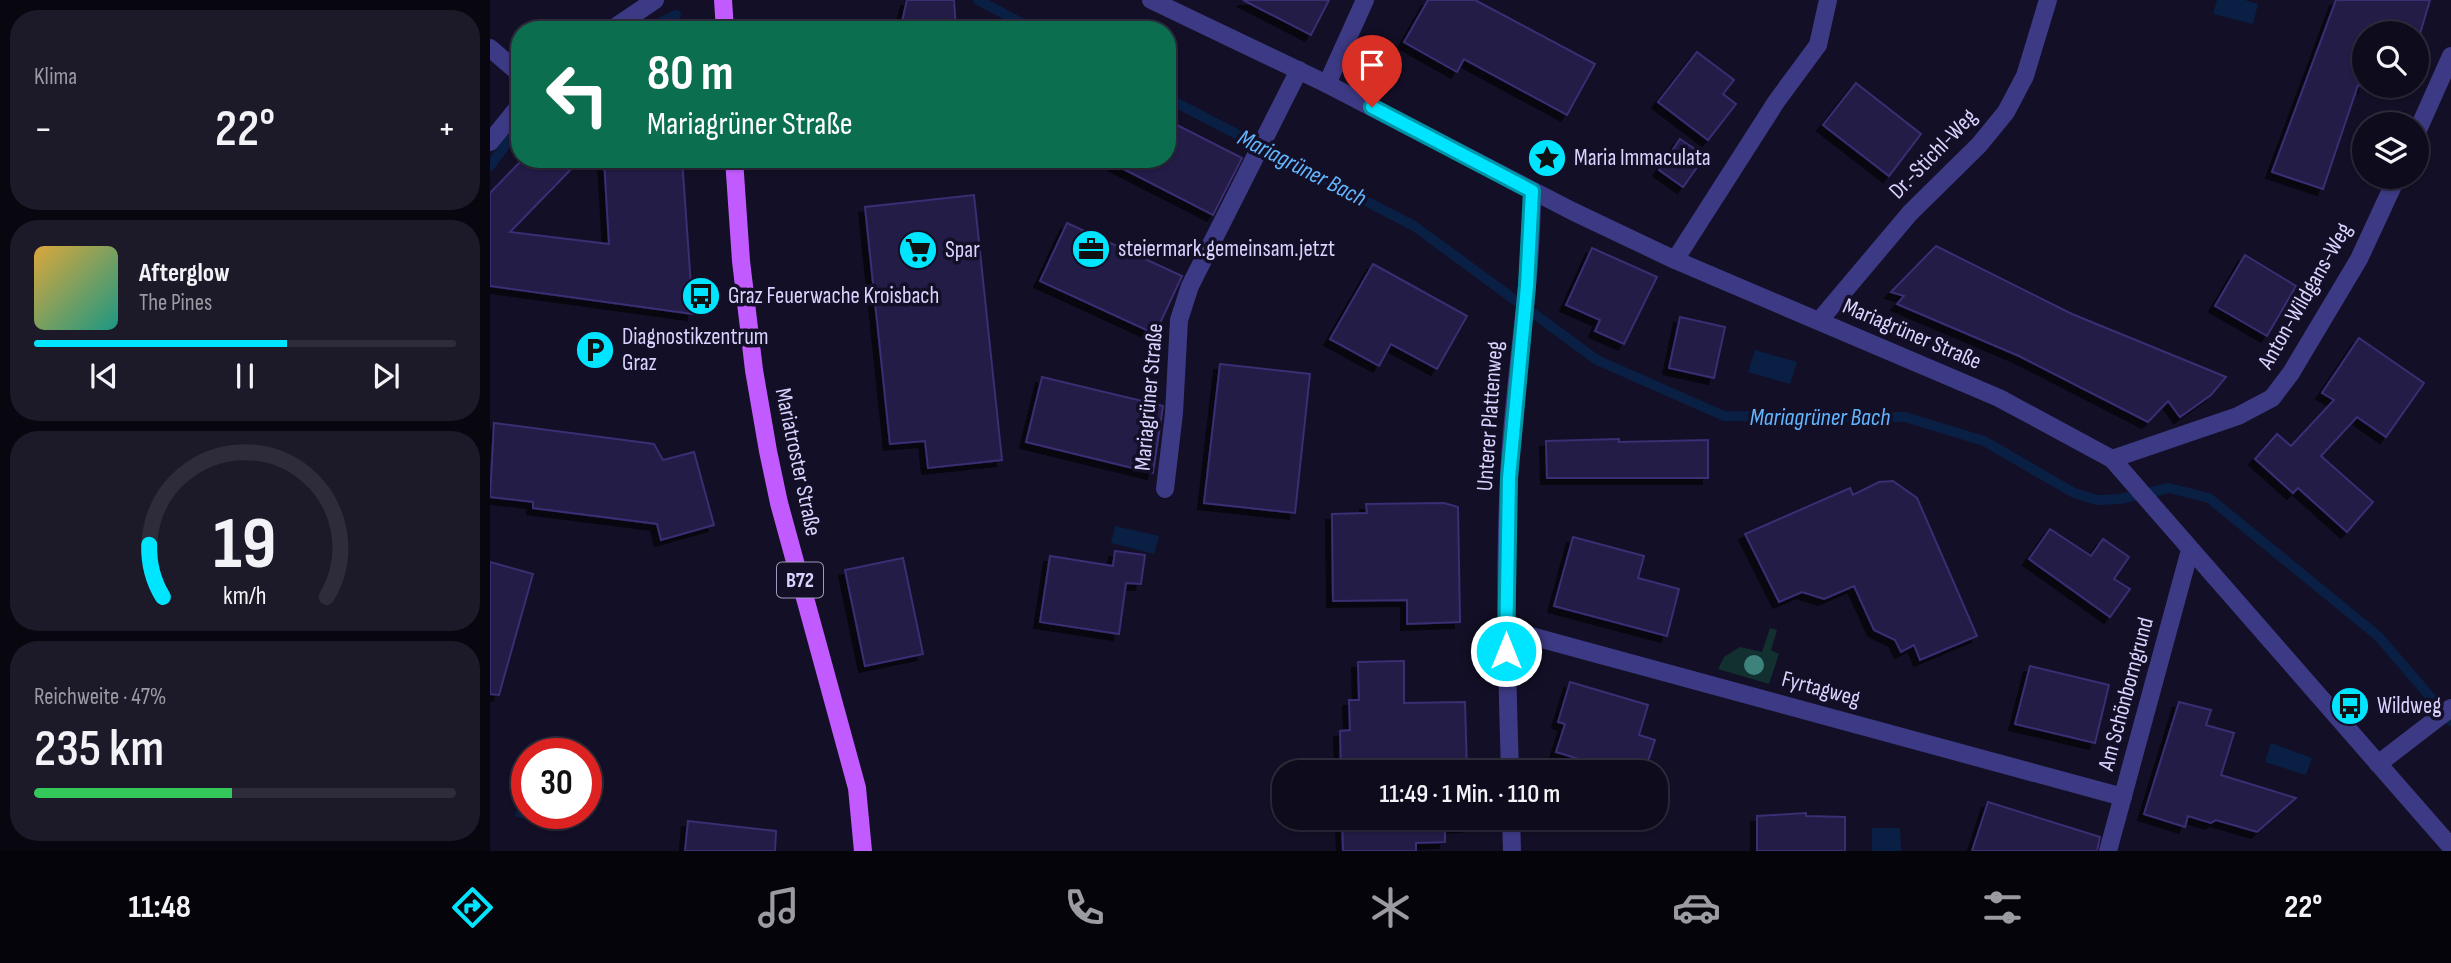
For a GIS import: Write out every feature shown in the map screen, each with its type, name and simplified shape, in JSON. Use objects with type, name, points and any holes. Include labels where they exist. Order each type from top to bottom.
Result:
[{"type":"main road","points":[[723,0],[724,21]]},
{"type":"main road","name":"Mariatroster Straße","points":[[735,168],[741,261],[754,370],[768,451],[779,503],[857,788],[863,851]]},
{"type":"street","points":[[624,21],[655,0]]},
{"type":"street","name":"Mariagrüner Straße","points":[[1151,0],[1299,70],[1532,191],[1675,260],[1999,398],[2112,459],[2451,847]]},
{"type":"street","points":[[1327,84],[1365,0]]},
{"type":"street","points":[[1675,260],[1776,102],[1818,45],[1828,0]]},
{"type":"street","name":"Dr.-Stichl-Weg","points":[[1819,321],[1910,213],[1979,145],[2006,112],[2025,76],[2048,0]]},
{"type":"street","points":[[490,48],[511,66]]},
{"type":"street","points":[[2426,112],[2451,56]]},
{"type":"street","name":"Mariagrüner Straße","points":[[1165,489],[1174,413],[1179,320],[1190,286],[1299,70]]},
{"type":"street","points":[[490,142],[511,116]]},
{"type":"street","name":"Anton-Wildgans-Weg","points":[[2112,459],[2227,420],[2272,398],[2291,373],[2360,259],[2392,189]]},
{"type":"street","name":"Unterer Plattenweg","points":[[1510,760],[1506,629],[1509,478],[1527,286],[1532,191]]},
{"type":"street","name":"Am Schönborngrund","points":[[2108,851],[2190,550]]},
{"type":"street","name":"Fyrtagweg","points":[[1506,629],[2123,797]]},
{"type":"street","points":[[2378,764],[2451,708]]},
{"type":"street","points":[[1511,830],[1512,851]]},
{"type":"green space","points":[[1770,628],[1777,630],[1771,650],[1779,654],[1769,684],[1718,669],[1724,657],[1740,647],[1762,652]]},
{"type":"water","points":[[2217,0],[2245,0],[2258,4],[2253,24],[2213,14]]},
{"type":"water","points":[[1755,350],[1797,362],[1790,384],[1748,372]]},
{"type":"water","points":[[1115,526],[1159,536],[1154,554],[1111,543]]},
{"type":"water","points":[[2271,743],[2312,758],[2306,775],[2265,762]]},
{"type":"water","points":[[1872,828],[1900,828],[1901,851],[1872,851]]},
{"type":"building","points":[[907,0],[954,0],[955,21],[902,21]]},
{"type":"building","points":[[1243,0],[1329,0],[1311,35]]},
{"type":"building","points":[[1428,0],[1475,0],[1595,64],[1567,115],[1464,59],[1457,72],[1404,42]]},
{"type":"building","points":[[2336,0],[2430,0],[2424,21],[2352,21],[2354,98],[2323,189],[2272,172]]},
{"type":"building","points":[[1697,52],[1734,80],[1723,94],[1736,104],[1708,140],[1658,102]]},
{"type":"building","points":[[1856,83],[1921,134],[1889,176],[1823,125]]},
{"type":"building","points":[[1176,125],[1242,158],[1213,215],[1122,168],[1176,168]]},
{"type":"building","points":[[1680,139],[1705,156],[1683,187],[1659,170]]},
{"type":"building","points":[[514,168],[572,168],[510,232],[609,244],[605,168],[683,168],[693,314],[490,286],[490,193]]},
{"type":"building","points":[[974,195],[1002,460],[928,468],[925,441],[890,444],[865,207]]},
{"type":"building","points":[[1067,223],[1182,276],[1155,334],[1040,281]]},
{"type":"building","points":[[1936,246],[2072,314],[2226,377],[2211,395],[2180,417],[2168,401],[2148,422],[2019,356],[1897,304],[1904,296],[1891,292]]},
{"type":"building","points":[[1592,248],[1657,277],[1624,344],[1595,331],[1600,320],[1566,305]]},
{"type":"building","points":[[2245,255],[2296,286],[2267,336],[2215,306]]},
{"type":"building","points":[[1373,264],[1467,316],[1437,369],[1391,344],[1379,366],[1330,339]]},
{"type":"building","points":[[1680,317],[1725,327],[1714,378],[1669,368]]},
{"type":"building","points":[[2359,338],[2424,383],[2386,437],[2357,417],[2321,456],[2373,502],[2347,532],[2298,488],[2293,493],[2255,459],[2277,434],[2291,446],[2334,400],[2322,393]]},
{"type":"building","points":[[1220,364],[1310,374],[1295,513],[1204,503]]},
{"type":"building","points":[[1042,377],[1163,406],[1153,473],[1026,442]]},
{"type":"building","points":[[494,423],[654,444],[663,460],[694,452],[714,525],[661,540],[657,524],[533,508],[533,502],[490,497]]},
{"type":"building","points":[[1619,439],[1619,442],[1708,440],[1708,478],[1547,478],[1546,441]]},
{"type":"building","points":[[1893,481],[1917,498],[1977,636],[1920,660],[1914,645],[1901,652],[1895,640],[1874,630],[1854,586],[1824,599],[1802,592],[1779,602],[1745,534],[1850,488],[1853,495],[1879,482]]},
{"type":"building","points":[[1444,503],[1458,507],[1460,622],[1407,624],[1407,600],[1333,601],[1332,514],[1367,513],[1366,504]]},
{"type":"building","points":[[2050,529],[2091,556],[2103,539],[2129,557],[2114,579],[2130,589],[2110,617],[2029,559]]},
{"type":"building","points":[[1573,537],[1644,556],[1638,578],[1679,589],[1667,636],[1554,606]]},
{"type":"building","points":[[1115,551],[1145,555],[1141,584],[1126,583],[1119,634],[1040,622],[1050,556],[1113,566]]},
{"type":"building","points":[[903,558],[923,654],[865,666],[845,570]]},
{"type":"building","points":[[490,562],[533,574],[499,695],[490,694]]},
{"type":"building","points":[[1404,661],[1404,703],[1465,702],[1467,760],[1341,760],[1340,731],[1350,730],[1349,700],[1359,700],[1358,662]]},
{"type":"building","points":[[2030,666],[2109,685],[2095,743],[2015,724]]},
{"type":"building","points":[[1570,682],[1648,705],[1639,735],[1655,740],[1648,760],[1582,760],[1556,752],[1565,724],[1558,722]]},
{"type":"building","points":[[2179,702],[2211,710],[2206,725],[2234,733],[2221,775],[2296,798],[2257,832],[2216,820],[2211,823],[2188,816],[2185,827],[2144,814]]},
{"type":"building","points":[[1988,802],[2100,837],[2097,851],[1972,851]]},
{"type":"building","points":[[1806,813],[1806,816],[1845,817],[1845,851],[1757,851],[1757,816]]},
{"type":"building","points":[[688,821],[776,831],[775,851],[685,851]]},
{"type":"building","points":[[1342,830],[1445,830],[1445,842],[1416,843],[1416,851],[1343,851]]},
{"type":"waterway","name":"Mariagrüner Bach","points":[[978,0],[1018,21]]},
{"type":"waterway","name":"Mariagrüner Bach","points":[[664,21],[676,15]]},
{"type":"waterway","name":"Mariagrüner Bach","points":[[1176,103],[1414,226],[1597,360],[1724,416],[1905,417],[1984,441],[2074,493],[2097,500],[2120,499],[2169,488],[2209,498],[2378,636],[2451,721]]},
{"type":"waterway","name":"Mariagrüner Bach","points":[[490,166],[511,137]]},
{"type":"place","name":"Maria Immaculata","points":[[1547,158]]},
{"type":"place","name":"steiermark.gemeinsam.jetzt","points":[[1091,249]]},
{"type":"place","name":"Spar","points":[[918,250]]},
{"type":"place","name":"Graz Feuerwache Kroisbach","points":[[701,296]]},
{"type":"place","name":"Diagnostikzentrum Graz","points":[[595,350]]},
{"type":"place","name":"Wildweg","points":[[2350,706]]},
{"type":"route","points":[[1372,107],[1532,191],[1527,286],[1509,478],[1506,651]]}]
